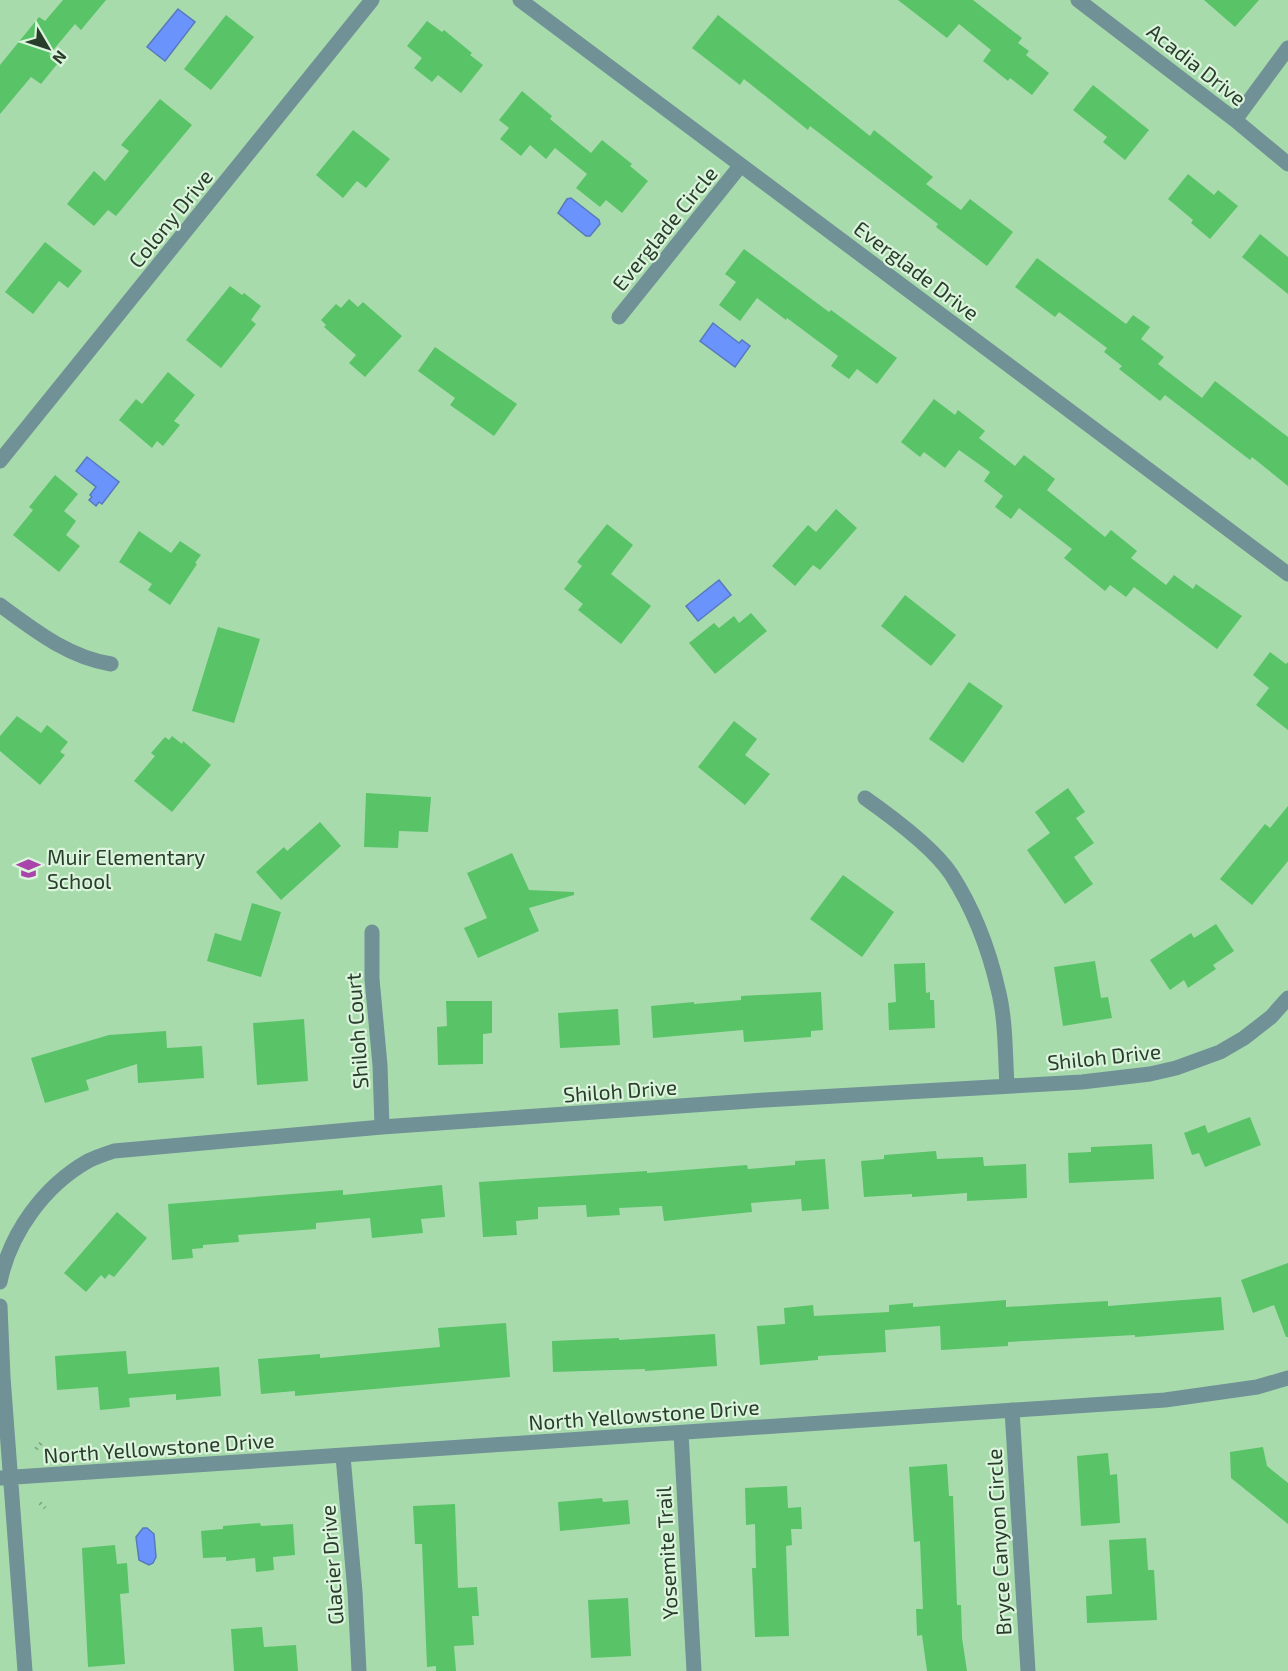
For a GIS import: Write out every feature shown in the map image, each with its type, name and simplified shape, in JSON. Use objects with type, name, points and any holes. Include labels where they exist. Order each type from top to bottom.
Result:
[{"type":"street","name":"Colony Drive","points":[[0,461],[372,0]]},
{"type":"street","name":"Everglade Drive","points":[[520,0],[1288,574]]},
{"type":"street","name":"Acadia Drive","points":[[1078,0],[1235,120],[1288,164]]},
{"type":"street","points":[[1235,120],[1288,48]]},
{"type":"street","name":"Everglade Circle","points":[[619,317],[741,165]]},
{"type":"street","points":[[0,604],[62,648],[86,658],[111,664]]},
{"type":"street","points":[[865,798],[923,844],[950,873],[979,929],[999,991],[1007,1085]]},
{"type":"street","name":"Shiloh Court","points":[[372,932],[372,979],[380,1065],[382,1127]]},
{"type":"street","name":"Shiloh Drive","points":[[0,1281],[4,1262],[25,1221],[66,1175],[114,1151],[382,1127],[1007,1085],[1082,1082],[1150,1074],[1176,1068],[1220,1052],[1244,1038],[1271,1017],[1288,998]]},
{"type":"street","points":[[0,1305],[5,1478],[25,1671]]},
{"type":"street","name":"North Yellowstone Drive","points":[[5,1478],[1165,1400],[1239,1390],[1288,1378]]},
{"type":"street","name":"Bryce Canyon Circle","points":[[1011,1410],[1028,1671]]},
{"type":"street","name":"Yosemite Trail","points":[[681,1433],[694,1671]]},
{"type":"street","name":"Glacier Drive","points":[[343,1456],[355,1592],[359,1671]]},
{"type":"path","points":[[36,1449],[42,1442]]},
{"type":"path","points":[[40,1503],[45,1508]]},
{"type":"water","points":[[178,9],[195,22],[165,61],[147,47]]},
{"type":"water","points":[[571,198],[599,220],[600,224],[590,236],[586,236],[558,213],[567,199]]},
{"type":"water","points":[[713,323],[739,343],[742,340],[750,346],[735,367],[700,341]]},
{"type":"water","points":[[87,457],[119,482],[102,504],[99,502],[96,506],[89,500],[96,487],[76,471]]},
{"type":"water","points":[[719,580],[731,595],[698,621],[686,606]]},
{"type":"water","points":[[143,1528],[147,1528],[154,1534],[156,1557],[149,1565],[139,1560],[136,1537]]},
{"type":"building","points":[[63,0],[106,0],[81,30],[75,24],[49,55],[58,63],[41,84],[31,77],[0,114],[0,65],[39,17],[45,21]]},
{"type":"building","points":[[898,0],[973,0],[1022,38],[1018,43],[1029,51],[1026,55],[1049,73],[1032,95],[1010,78],[1008,81],[983,61],[991,50],[959,24],[947,38]]},
{"type":"building","points":[[1204,0],[1259,0],[1235,27]]},
{"type":"building","points":[[226,15],[254,37],[211,90],[184,69]]},
{"type":"building","points":[[718,15],[870,136],[874,130],[933,177],[926,184],[961,210],[970,199],[1013,232],[987,266],[936,227],[938,224],[810,126],[808,130],[744,79],[740,85],[692,48]]},
{"type":"building","points":[[427,21],[442,32],[444,30],[483,65],[461,93],[438,75],[432,82],[414,68],[422,58],[407,46]]},
{"type":"building","points":[[1093,85],[1149,130],[1125,160],[1103,142],[1107,137],[1073,110]]},
{"type":"building","points":[[522,91],[552,116],[550,119],[591,153],[602,140],[632,164],[630,166],[648,181],[622,213],[606,200],[600,207],[576,188],[587,174],[555,148],[546,159],[530,145],[521,156],[500,139],[509,128],[499,120]]},
{"type":"building","points":[[160,99],[192,125],[116,216],[108,210],[94,226],[67,204],[94,171],[105,181],[129,151],[121,145]]},
{"type":"building","points":[[353,130],[390,159],[366,188],[357,181],[343,198],[316,175]]},
{"type":"building","points":[[1188,174],[1214,195],[1218,190],[1238,206],[1210,239],[1191,223],[1193,220],[1168,199]]},
{"type":"building","points":[[1260,234],[1288,257],[1288,294],[1242,257]]},
{"type":"building","points":[[45,242],[82,271],[68,288],[59,281],[33,314],[5,292]]},
{"type":"building","points":[[744,249],[829,312],[831,310],[897,358],[877,384],[857,369],[849,379],[831,366],[838,356],[757,298],[740,321],[719,305],[736,282],[725,274]]},
{"type":"building","points":[[1037,258],[1126,324],[1133,315],[1150,327],[1141,339],[1164,357],[1158,364],[1202,398],[1215,381],[1288,437],[1288,486],[1252,457],[1250,460],[1165,395],[1160,401],[1119,369],[1122,366],[1104,352],[1107,348],[1059,312],[1055,317],[1015,287]]},
{"type":"building","points":[[230,286],[261,306],[251,320],[256,324],[221,368],[186,340]]},
{"type":"building","points":[[349,299],[358,307],[363,302],[402,336],[365,377],[349,363],[356,355],[324,327],[326,325],[321,320],[336,304],[341,308]]},
{"type":"building","points":[[435,347],[517,404],[494,436],[450,405],[455,398],[418,371]]},
{"type":"building","points":[[168,372],[195,395],[174,421],[180,425],[163,446],[157,441],[152,448],[119,420],[136,399],[142,404]]},
{"type":"building","points":[[934,399],[955,415],[958,410],[985,431],[979,438],[1015,466],[1024,455],[1055,479],[1047,490],[1105,537],[1111,530],[1137,551],[1131,558],[1166,585],[1174,575],[1193,589],[1196,584],[1242,616],[1217,649],[1134,587],[1126,597],[1110,585],[1105,591],[1064,558],[1072,549],[1019,508],[1011,519],[995,507],[1003,496],[984,481],[990,472],[959,450],[945,468],[924,452],[920,457],[901,442]]},
{"type":"building","points":[[55,475],[78,494],[64,511],[76,521],[66,535],[80,546],[59,572],[13,535],[33,510],[29,507]]},
{"type":"building","points":[[836,509],[857,528],[820,570],[813,565],[795,586],[772,566],[808,525],[816,532]]},
{"type":"building","points":[[607,524],[633,545],[611,574],[651,606],[621,644],[578,610],[583,604],[564,589],[582,566],[577,562]]},
{"type":"building","points":[[139,531],[171,553],[180,541],[201,555],[170,605],[148,590],[152,584],[119,562]]},
{"type":"building","points":[[905,595],[956,635],[931,666],[881,626]]},
{"type":"building","points":[[751,613],[767,631],[715,674],[689,643],[714,623],[719,628],[734,616],[739,623]]},
{"type":"building","points":[[218,627],[260,639],[234,723],[192,711]]},
{"type":"building","points":[[1270,652],[1286,664],[1288,662],[1288,730],[1256,705],[1269,688],[1253,675]]},
{"type":"building","points":[[969,682],[1003,706],[963,763],[929,739]]},
{"type":"building","points":[[17,716],[41,733],[47,725],[68,742],[60,752],[65,755],[40,785],[0,751],[0,736]]},
{"type":"building","points":[[734,721],[757,739],[745,755],[770,774],[745,805],[698,767]]},
{"type":"building","points":[[172,736],[182,744],[183,741],[211,765],[172,812],[134,781],[155,756],[151,753],[165,737],[169,740]]},
{"type":"building","points":[[1068,788],[1085,812],[1076,818],[1094,843],[1074,857],[1093,884],[1065,904],[1027,850],[1050,833],[1035,812]]},
{"type":"building","points":[[366,793],[431,797],[428,832],[399,831],[398,848],[364,847]]},
{"type":"building","points":[[1288,806],[1288,861],[1252,905],[1220,879],[1265,824],[1270,828]]},
{"type":"building","points":[[320,822],[341,846],[281,900],[256,872],[284,847],[287,851]]},
{"type":"building","points":[[512,853],[529,890],[574,892],[574,895],[529,908],[539,931],[478,958],[464,928],[487,918],[467,873]]},
{"type":"building","points":[[843,875],[894,912],[862,957],[810,919]]},
{"type":"building","points":[[252,903],[281,912],[261,977],[207,961],[215,933],[241,941]]},
{"type":"building","points":[[1216,924],[1234,951],[1213,965],[1216,969],[1188,988],[1184,980],[1170,990],[1150,960],[1191,933],[1194,938]]},
{"type":"building","points":[[1095,961],[1101,998],[1108,997],[1112,1018],[1063,1026],[1054,967]]},
{"type":"building","points":[[925,963],[926,993],[930,992],[930,1000],[934,1000],[935,1028],[889,1030],[888,1003],[896,1002],[894,964]]},
{"type":"building","points":[[821,992],[823,1030],[811,1031],[811,1037],[744,1042],[743,1030],[653,1038],[651,1006],[741,1000],[741,996]]},
{"type":"building","points":[[446,1001],[492,1001],[492,1033],[483,1034],[483,1064],[438,1065],[437,1027],[447,1026]]},
{"type":"building","points":[[618,1009],[620,1045],[560,1048],[558,1013]]},
{"type":"building","points":[[304,1019],[308,1081],[257,1085],[253,1023]]},
{"type":"building","points":[[166,1031],[167,1048],[202,1046],[204,1078],[138,1083],[137,1064],[86,1080],[89,1090],[45,1103],[31,1058],[109,1035]]},
{"type":"building","points":[[1250,1117],[1261,1145],[1205,1167],[1199,1153],[1192,1155],[1184,1133],[1205,1125],[1208,1133]]},
{"type":"building","points":[[1152,1144],[1154,1179],[1069,1183],[1068,1153],[1091,1152],[1091,1147]]},
{"type":"building","points":[[936,1151],[937,1159],[983,1157],[984,1166],[1026,1164],[1027,1198],[967,1201],[967,1193],[912,1197],[912,1194],[864,1197],[861,1161],[884,1159],[884,1155]]},
{"type":"building","points":[[825,1159],[829,1209],[802,1211],[801,1199],[751,1203],[752,1212],[664,1221],[662,1206],[619,1208],[620,1215],[587,1217],[586,1205],[538,1207],[538,1219],[516,1221],[517,1235],[483,1237],[479,1182],[747,1165],[748,1169],[795,1165],[795,1161]]},
{"type":"building","points":[[442,1185],[445,1217],[421,1219],[423,1233],[372,1238],[370,1218],[316,1223],[316,1229],[238,1235],[239,1242],[203,1245],[203,1248],[192,1249],[193,1258],[172,1260],[168,1204],[343,1190],[343,1195]]},
{"type":"building","points":[[117,1212],[147,1238],[114,1277],[109,1274],[105,1279],[101,1275],[86,1292],[64,1273]]},
{"type":"building","points":[[1288,1263],[1288,1337],[1286,1337],[1274,1305],[1253,1313],[1241,1280]]},
{"type":"building","points":[[1221,1297],[1224,1330],[1135,1337],[1135,1335],[1008,1342],[1008,1346],[941,1350],[940,1326],[885,1330],[886,1352],[818,1356],[818,1360],[760,1365],[757,1326],[785,1324],[784,1308],[813,1305],[814,1316],[889,1312],[889,1305],[913,1303],[913,1307],[1006,1300],[1006,1307],[1108,1301],[1108,1306]]},
{"type":"building","points":[[506,1323],[510,1377],[295,1396],[295,1391],[261,1394],[258,1359],[320,1354],[320,1358],[440,1347],[438,1328]]},
{"type":"building","points":[[715,1334],[717,1366],[645,1371],[645,1369],[553,1372],[552,1341],[619,1338],[619,1340]]},
{"type":"building","points":[[126,1351],[128,1374],[219,1367],[221,1396],[176,1400],[176,1394],[129,1398],[130,1407],[100,1410],[98,1387],[57,1390],[55,1356]]},
{"type":"building","points":[[1263,1447],[1267,1466],[1288,1483],[1288,1524],[1231,1478],[1230,1452]]},
{"type":"building","points":[[1108,1453],[1110,1475],[1117,1474],[1120,1523],[1081,1526],[1077,1456]]},
{"type":"building","points":[[947,1464],[949,1496],[953,1496],[957,1605],[961,1605],[962,1638],[967,1671],[927,1671],[922,1635],[917,1636],[916,1609],[923,1609],[920,1541],[914,1542],[909,1467]]},
{"type":"building","points":[[787,1486],[788,1508],[801,1507],[802,1529],[791,1529],[792,1545],[786,1546],[789,1636],[755,1637],[752,1568],[756,1568],[755,1524],[746,1525],[745,1488]]},
{"type":"building","points":[[602,1498],[603,1502],[628,1500],[630,1524],[560,1531],[558,1502]]},
{"type":"building","points":[[455,1504],[458,1588],[477,1587],[479,1616],[472,1616],[474,1645],[454,1646],[456,1671],[436,1671],[436,1666],[427,1667],[422,1544],[415,1544],[413,1506]]},
{"type":"building","points":[[260,1523],[261,1526],[293,1524],[295,1555],[273,1557],[274,1570],[256,1572],[255,1558],[226,1561],[226,1557],[203,1558],[201,1531],[223,1529],[223,1526]]},
{"type":"building","points":[[1146,1538],[1148,1570],[1154,1570],[1157,1620],[1087,1623],[1086,1596],[1112,1594],[1109,1540]]},
{"type":"building","points":[[115,1545],[117,1564],[127,1563],[129,1593],[120,1594],[125,1664],[88,1667],[82,1548]]},
{"type":"building","points":[[628,1598],[631,1656],[591,1658],[588,1600]]},
{"type":"building","points":[[262,1627],[264,1647],[296,1645],[298,1671],[234,1671],[231,1629]]},
{"type":"place","name":"Muir Elementary School","points":[[29,868]]}]
